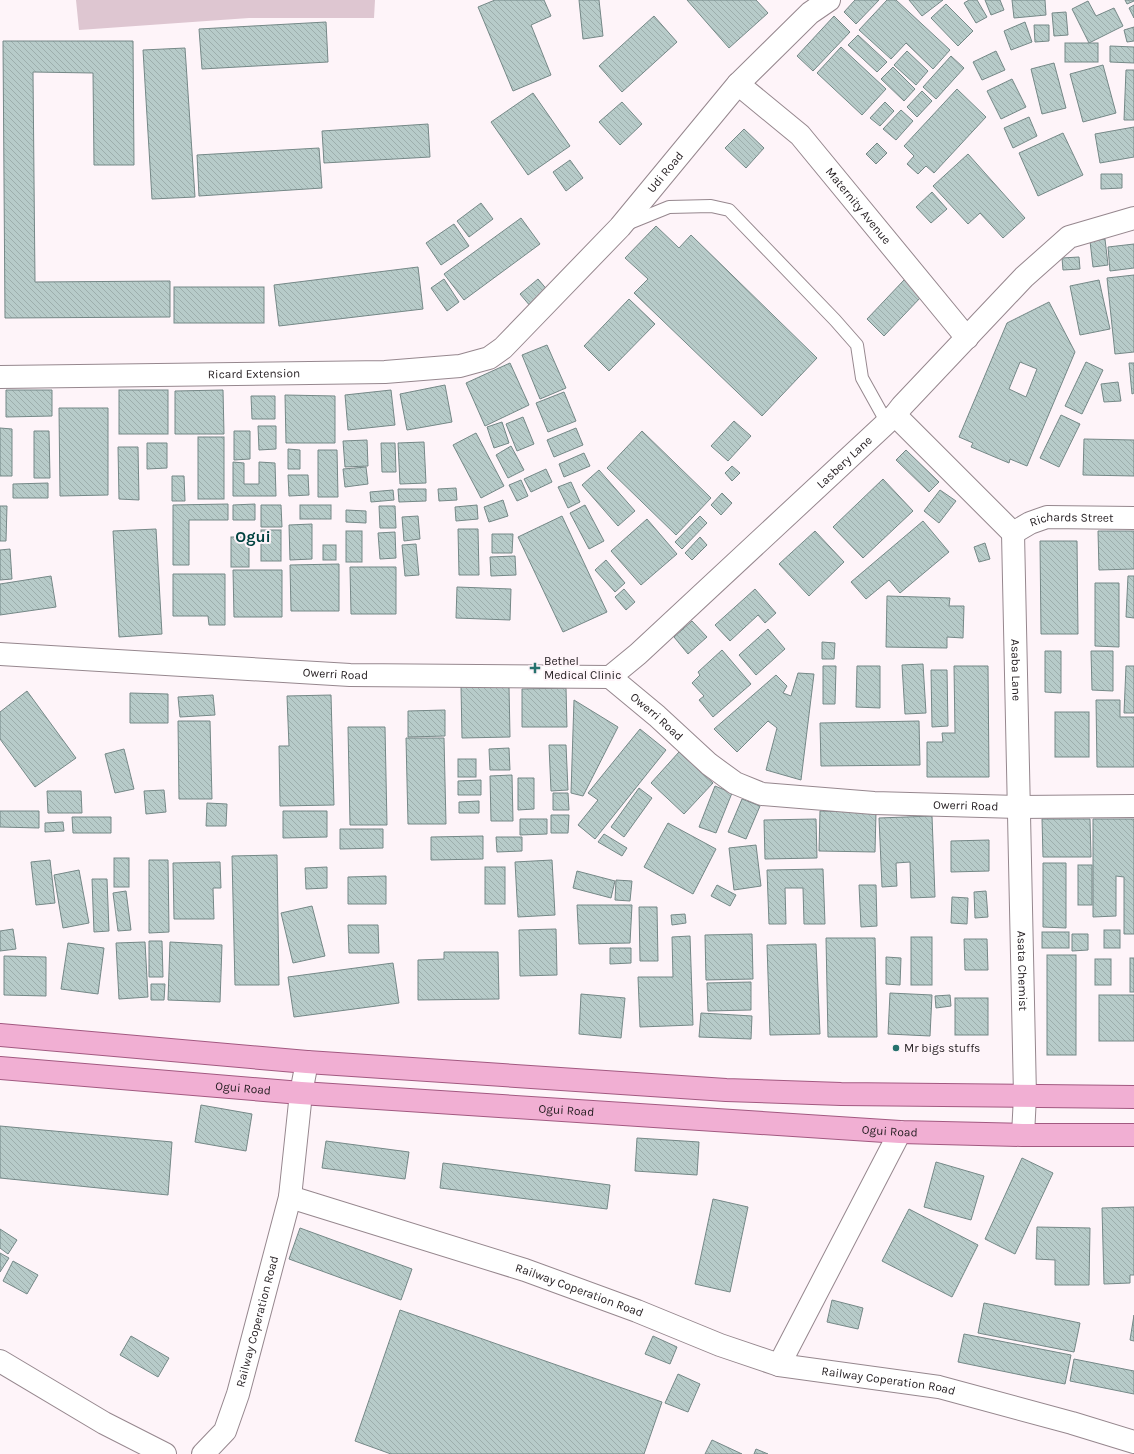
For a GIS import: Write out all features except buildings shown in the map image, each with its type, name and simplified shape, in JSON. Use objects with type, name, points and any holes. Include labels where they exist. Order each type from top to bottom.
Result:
[{"type":"main road","points":[[0,1035],[307,1062],[726,1090],[841,1094],[1134,1097]]},
{"type":"main road","name":"Ogui Road","points":[[0,1068],[301,1093],[900,1132],[1023,1135],[1134,1135]]},
{"type":"street","name":"Udi Road","points":[[503,348],[620,227],[738,84],[810,13],[829,0]]},
{"type":"street","name":"Maternity Avenue","points":[[738,84],[800,135],[967,338]]},
{"type":"street","name":"Lasbery Lane","points":[[610,677],[638,654],[891,419],[1024,278],[1069,237],[1134,218]]},
{"type":"street","name":"Ricard Extension","points":[[0,377],[385,372],[460,366],[489,358],[503,348]]},
{"type":"street","points":[[891,419],[1013,533]]},
{"type":"street","name":"Richards Street","points":[[1013,533],[1030,523],[1047,517],[1134,518]]},
{"type":"street","name":"Asaba Lane","points":[[1013,533],[1019,807]]},
{"type":"street","name":"Owerri Road","points":[[0,654],[350,675],[610,677],[657,716],[709,764],[736,783],[762,794],[874,803],[1019,807],[1134,806]]},
{"type":"street","name":"Asata Chemist","points":[[1019,807],[1025,1096],[1023,1135]]},
{"type":"street","points":[[290,1198],[301,1093],[307,1062]]},
{"type":"street","points":[[779,1365],[900,1132]]},
{"type":"street","name":"Railway Coperation Road","points":[[203,1454],[225,1431],[238,1394],[290,1198],[525,1270],[779,1365],[939,1387],[1072,1423],[1134,1442]]},
{"type":"street","points":[[0,1361],[104,1423],[165,1454]]},
{"type":"lane","points":[[620,227],[669,207],[711,206],[729,210],[835,320],[857,346],[862,378],[891,419]]},
{"type":"shaded area","points":[[76,0],[375,0],[374,18],[249,18],[79,30]]},
{"type":"place","name":"Bethel Medical Clinic","points":[[535,668]]},
{"type":"place","name":"Mr bigs stuffs","points":[[896,1048]]},
{"type":"district","name":"Ogui","points":[[253,536]]}]
